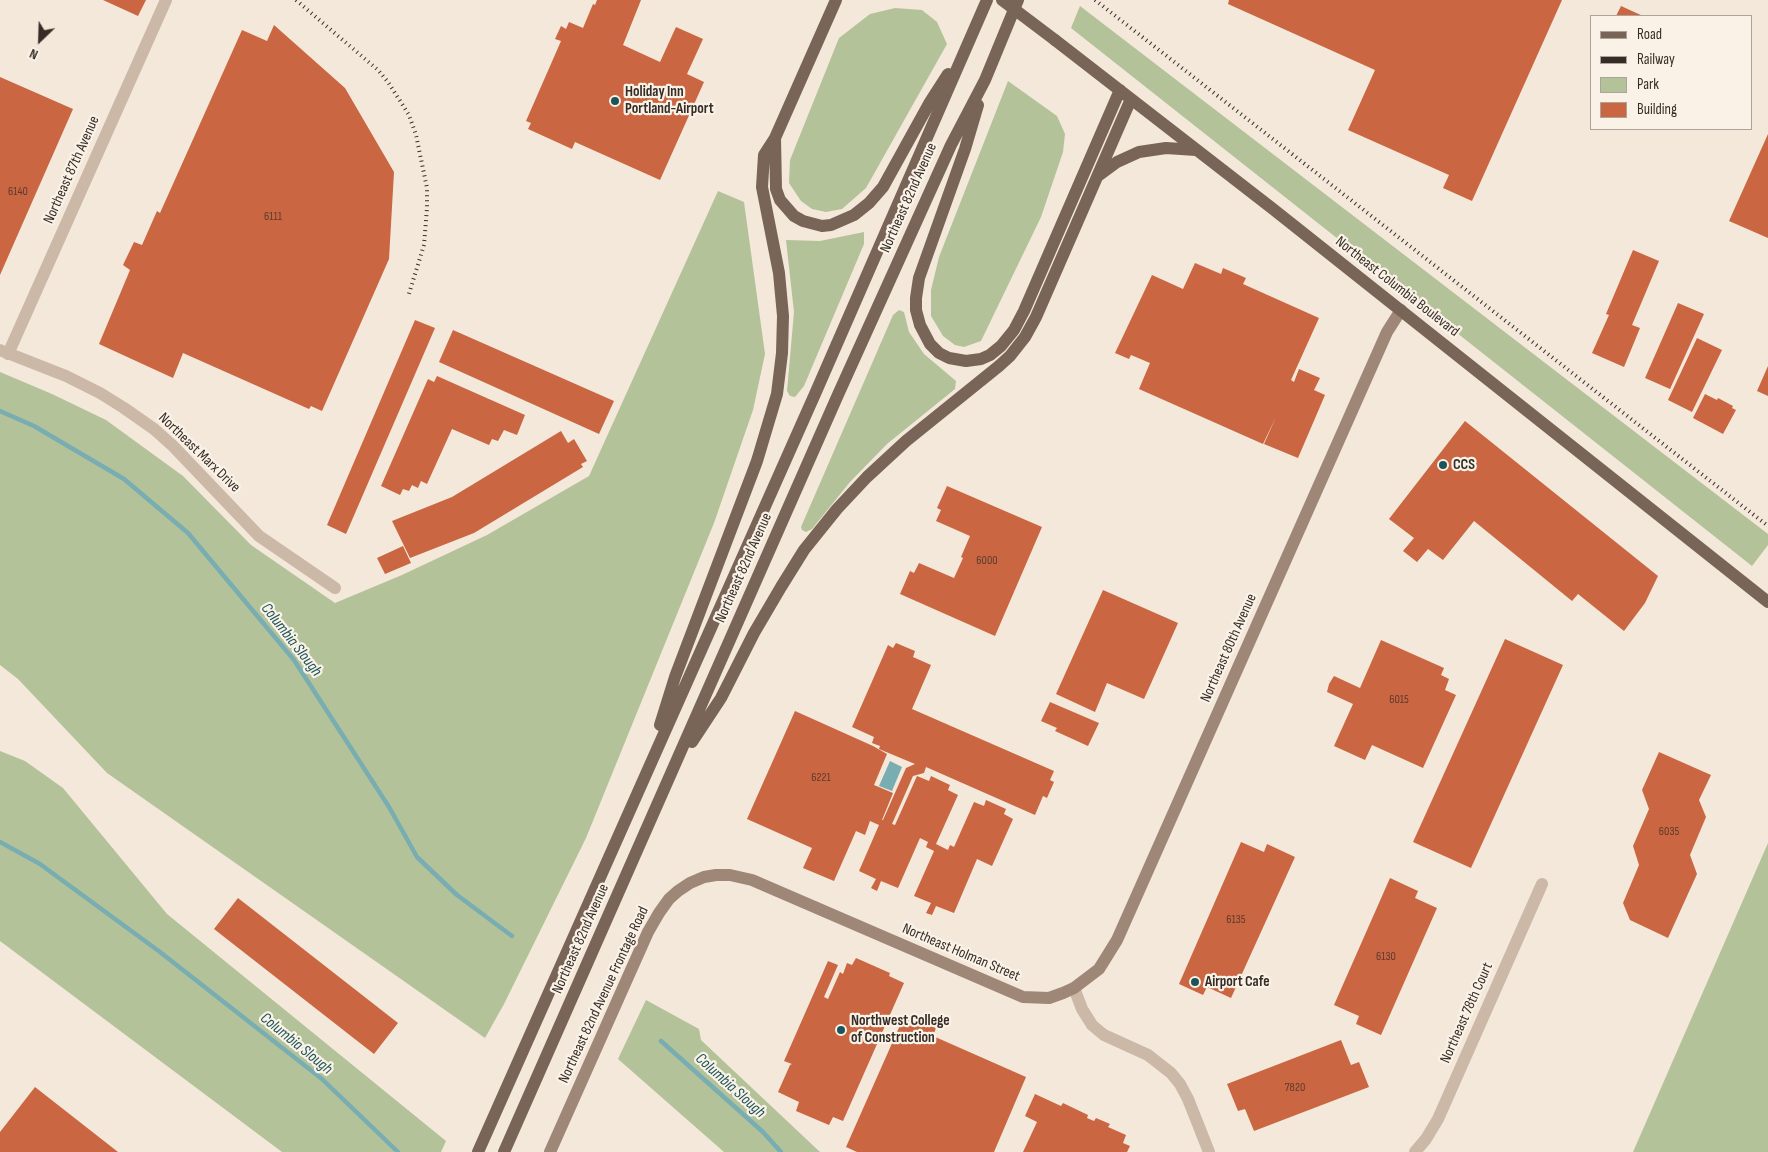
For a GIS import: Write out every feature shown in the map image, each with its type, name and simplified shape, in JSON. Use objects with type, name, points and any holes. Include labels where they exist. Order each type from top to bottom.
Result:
[{"type":"main road","points":[[640,787],[675,677],[757,461],[777,394],[782,353],[783,316],[778,273],[762,187],[764,155],[775,138],[836,0]]},
{"type":"main road","name":"Northeast 82nd Avenue","points":[[478,1152],[863,285],[987,0]]},
{"type":"main road","name":"Northeast Columbia Boulevard","points":[[1002,0],[1198,150],[1768,602]]},
{"type":"main road","name":"Northeast 82nd Avenue","points":[[504,1152],[833,406],[947,154],[986,80],[1018,0]]},
{"type":"main road","points":[[775,138],[776,188],[780,200],[786,209],[794,216],[814,224],[831,225],[844,221],[869,203],[883,187],[930,102],[968,45]]},
{"type":"main road","points":[[986,80],[965,149],[919,278],[916,298],[916,310],[920,325],[930,344],[939,353],[949,358],[966,361],[981,359],[990,355],[1001,346],[1014,330],[1120,90]]},
{"type":"main road","points":[[670,778],[721,698],[781,586],[804,550],[836,509],[906,441],[1010,356],[1025,337],[1036,317],[1131,99]]},
{"type":"main road","points":[[1097,178],[1117,162],[1139,152],[1166,148],[1198,150]]},
{"type":"street","name":"Northeast 87th Avenue","points":[[4,352],[166,0]]},
{"type":"street","name":"Northeast 80th Avenue","points":[[1074,988],[1100,969],[1117,940],[1387,332],[1401,310]]},
{"type":"street","name":"Northeast Marx Drive","points":[[4,352],[66,376],[100,393],[154,429],[173,446],[259,536],[336,588]]},
{"type":"street","name":"Northeast 82nd Avenue Frontage Road","points":[[550,1152],[648,932],[659,913],[669,899],[690,883],[716,875],[743,877]]},
{"type":"street","name":"Northeast Holman Street","points":[[743,877],[766,885],[1023,997],[1048,998],[1074,988]]},
{"type":"street","name":"Northeast 78th Court","points":[[1415,1152],[1426,1139],[1438,1119],[1542,884]]},
{"type":"street","points":[[1074,988],[1082,1009],[1092,1025],[1104,1035],[1148,1055],[1171,1073],[1188,1099],[1209,1152]]},
{"type":"green space","points":[[1080,6],[1768,534],[1768,545],[1752,566],[1071,28]]},
{"type":"green space","points":[[895,8],[922,10],[937,22],[947,44],[866,188],[842,209],[826,212],[812,209],[801,201],[789,183],[790,160],[839,38],[870,14]]},
{"type":"green space","points":[[1008,81],[1057,116],[1065,134],[1063,152],[1041,217],[981,341],[964,347],[955,345],[943,336],[931,316],[931,290],[939,257]]},
{"type":"green space","points":[[718,191],[744,202],[765,354],[753,410],[714,523],[586,838],[504,1004],[485,1038],[107,773],[18,679],[0,665],[0,372],[106,420],[183,476],[251,545],[335,603],[402,575],[487,535],[589,476]]},
{"type":"green space","points":[[864,232],[864,244],[804,386],[795,397],[790,396],[787,391],[794,312],[786,240],[820,241]]},
{"type":"green space","points":[[899,310],[904,312],[909,332],[924,354],[956,381],[955,389],[887,444],[850,482],[812,529],[806,532],[801,527],[893,315]]},
{"type":"green space","points":[[0,751],[25,761],[63,788],[167,914],[446,1141],[441,1152],[282,1152],[0,941]]},
{"type":"green space","points":[[1768,843],[1768,1152],[1633,1152]]},
{"type":"green space","points":[[646,1000],[699,1029],[701,1040],[820,1152],[724,1152],[618,1059]]},
{"type":"water","points":[[890,761],[902,767],[892,791],[879,786]]},
{"type":"building","points":[[103,0],[146,0],[138,16]]},
{"type":"building","name":"Holiday Inn Portland-Airport","points":[[597,0],[641,0],[623,45],[660,62],[676,27],[703,39],[687,74],[704,82],[660,180],[575,142],[572,149],[528,129],[531,123],[526,121],[561,41],[555,39],[561,26],[566,29],[569,22],[583,28],[593,4],[595,5]]},
{"type":"building","points":[[1229,0],[1562,0],[1472,201],[1443,188],[1449,175],[1348,130],[1375,70],[1228,4]]},
{"type":"building","points":[[1621,6],[1641,15],[1616,15]]},
{"type":"building","points":[[274,25],[345,88],[394,172],[389,259],[322,411],[311,406],[309,409],[183,353],[173,378],[99,344],[130,270],[123,265],[134,242],[142,245],[157,211],[160,213],[242,30],[267,41]]},
{"type":"building","points":[[0,77],[73,109],[0,275]]},
{"type":"building","points":[[1768,134],[1768,238],[1729,221]]},
{"type":"building","points":[[1633,250],[1659,261],[1632,325],[1640,328],[1624,367],[1592,353],[1609,315],[1606,314]]},
{"type":"building","points":[[1195,263],[1221,274],[1223,268],[1246,278],[1243,284],[1319,318],[1291,380],[1294,382],[1299,369],[1320,378],[1314,390],[1325,395],[1298,458],[1264,444],[1276,417],[1263,444],[1139,389],[1150,363],[1131,355],[1129,359],[1115,353],[1152,275],[1183,289]]},
{"type":"building","points":[[1678,303],[1704,314],[1670,389],[1645,378]]},
{"type":"building","points":[[415,320],[435,328],[346,534],[327,525]]},
{"type":"building","points":[[453,330],[614,401],[599,434],[439,362]]},
{"type":"building","points":[[1697,338],[1722,350],[1692,412],[1668,400]]},
{"type":"building","points":[[1768,366],[1768,396],[1757,391]]},
{"type":"building","points":[[437,376],[525,415],[517,435],[504,430],[498,441],[492,439],[489,445],[452,429],[427,484],[421,481],[418,488],[412,485],[409,491],[403,489],[400,495],[381,486],[428,379],[434,382]]},
{"type":"building","points":[[1705,394],[1717,400],[1718,398],[1733,406],[1732,408],[1736,410],[1723,434],[1693,418]]},
{"type":"building","points":[[1465,421],[1658,576],[1645,603],[1624,631],[1578,594],[1572,601],[1474,521],[1443,560],[1428,549],[1417,562],[1403,551],[1414,538],[1389,519]]},
{"type":"building","points":[[561,431],[568,443],[574,439],[587,461],[581,464],[583,467],[474,533],[410,558],[392,521],[452,497]]},
{"type":"building","points":[[947,486],[1042,527],[995,636],[900,594],[910,571],[914,573],[919,563],[954,578],[963,558],[961,557],[970,536],[936,521],[941,510],[937,508]]},
{"type":"building","points":[[403,546],[411,563],[385,574],[377,558]]},
{"type":"building","points":[[1103,590],[1178,623],[1144,699],[1107,683],[1095,712],[1056,694]]},
{"type":"building","points":[[1505,639],[1563,665],[1471,868],[1413,842]]},
{"type":"building","points":[[1381,640],[1444,668],[1441,675],[1449,679],[1445,690],[1456,695],[1423,768],[1372,745],[1365,760],[1334,746],[1353,704],[1327,692],[1329,684],[1334,676],[1360,688]]},
{"type":"building","points":[[896,643],[915,651],[913,657],[931,665],[912,709],[1054,771],[1050,780],[1054,782],[1047,798],[1043,796],[1035,815],[926,767],[924,773],[913,776],[892,824],[895,825],[917,776],[929,781],[931,776],[950,785],[948,790],[958,795],[936,844],[948,850],[950,845],[954,847],[974,802],[984,806],[986,800],[1006,809],[1004,814],[1013,819],[992,866],[977,859],[954,913],[936,906],[932,915],[926,913],[931,903],[914,896],[934,851],[926,847],[928,842],[920,838],[898,888],[881,881],[877,891],[871,888],[876,879],[859,871],[879,825],[870,821],[865,835],[856,831],[834,881],[803,868],[812,848],[747,819],[795,711],[887,754],[874,785],[893,793],[883,820],[906,768],[915,764],[879,749],[880,746],[872,743],[874,737],[852,727],[888,645],[893,648]]},
{"type":"building","points":[[1050,702],[1099,723],[1088,746],[1055,731],[1057,728],[1041,721]]},
{"type":"building","points":[[1659,752],[1711,775],[1699,800],[1706,817],[1690,855],[1697,874],[1668,938],[1630,920],[1623,903],[1639,865],[1633,846],[1649,809],[1642,790]]},
{"type":"building","points":[[1241,842],[1264,852],[1267,844],[1295,857],[1231,998],[1207,987],[1203,995],[1179,984]]},
{"type":"building","points":[[1390,878],[1418,891],[1415,898],[1437,908],[1381,1035],[1356,1024],[1359,1016],[1334,1005]]},
{"type":"building","points":[[238,898],[398,1023],[374,1054],[214,929]]},
{"type":"building","name":"Northwest College of Construction","points":[[856,958],[890,973],[889,976],[904,983],[843,1121],[833,1117],[829,1125],[796,1111],[799,1102],[778,1092],[792,1064],[784,1061],[828,961],[838,965],[824,997],[828,999],[840,972],[843,974],[847,963],[852,965]]},
{"type":"building","points":[[905,1014],[936,1028],[933,1036],[1026,1077],[994,1152],[857,1152],[846,1147]]},
{"type":"building","points":[[1341,1040],[1351,1065],[1359,1062],[1369,1087],[1254,1131],[1245,1109],[1238,1111],[1227,1084]]},
{"type":"building","points":[[35,1087],[118,1152],[0,1152],[0,1132]]},
{"type":"building","points":[[1035,1094],[1061,1106],[1063,1103],[1088,1115],[1087,1118],[1094,1121],[1096,1118],[1110,1124],[1108,1127],[1126,1135],[1123,1143],[1130,1146],[1127,1152],[1023,1152],[1037,1122],[1025,1116]]},
{"type":"waterway","name":"Columbia Slough","points":[[0,411],[34,426],[124,479],[188,533],[294,660],[389,807],[417,857],[457,895],[512,936]]},
{"type":"waterway","name":"Columbia Slough","points":[[0,842],[40,864],[160,952],[322,1079],[398,1152]]},
{"type":"waterway","name":"Columbia Slough","points":[[661,1041],[763,1132],[781,1152]]},
{"type":"railway","points":[[296,0],[378,70],[409,115],[416,135],[427,188],[427,208],[424,245],[408,297]]},
{"type":"railway","points":[[1095,0],[1768,526]]},
{"type":"place","name":"Holiday Inn Portland-Airport","points":[[615,101]]},
{"type":"place","name":"CCS","points":[[1443,465]]},
{"type":"place","name":"Airport Cafe","points":[[1195,982]]},
{"type":"place","name":"Northwest College of Construction","points":[[841,1030]]}]
